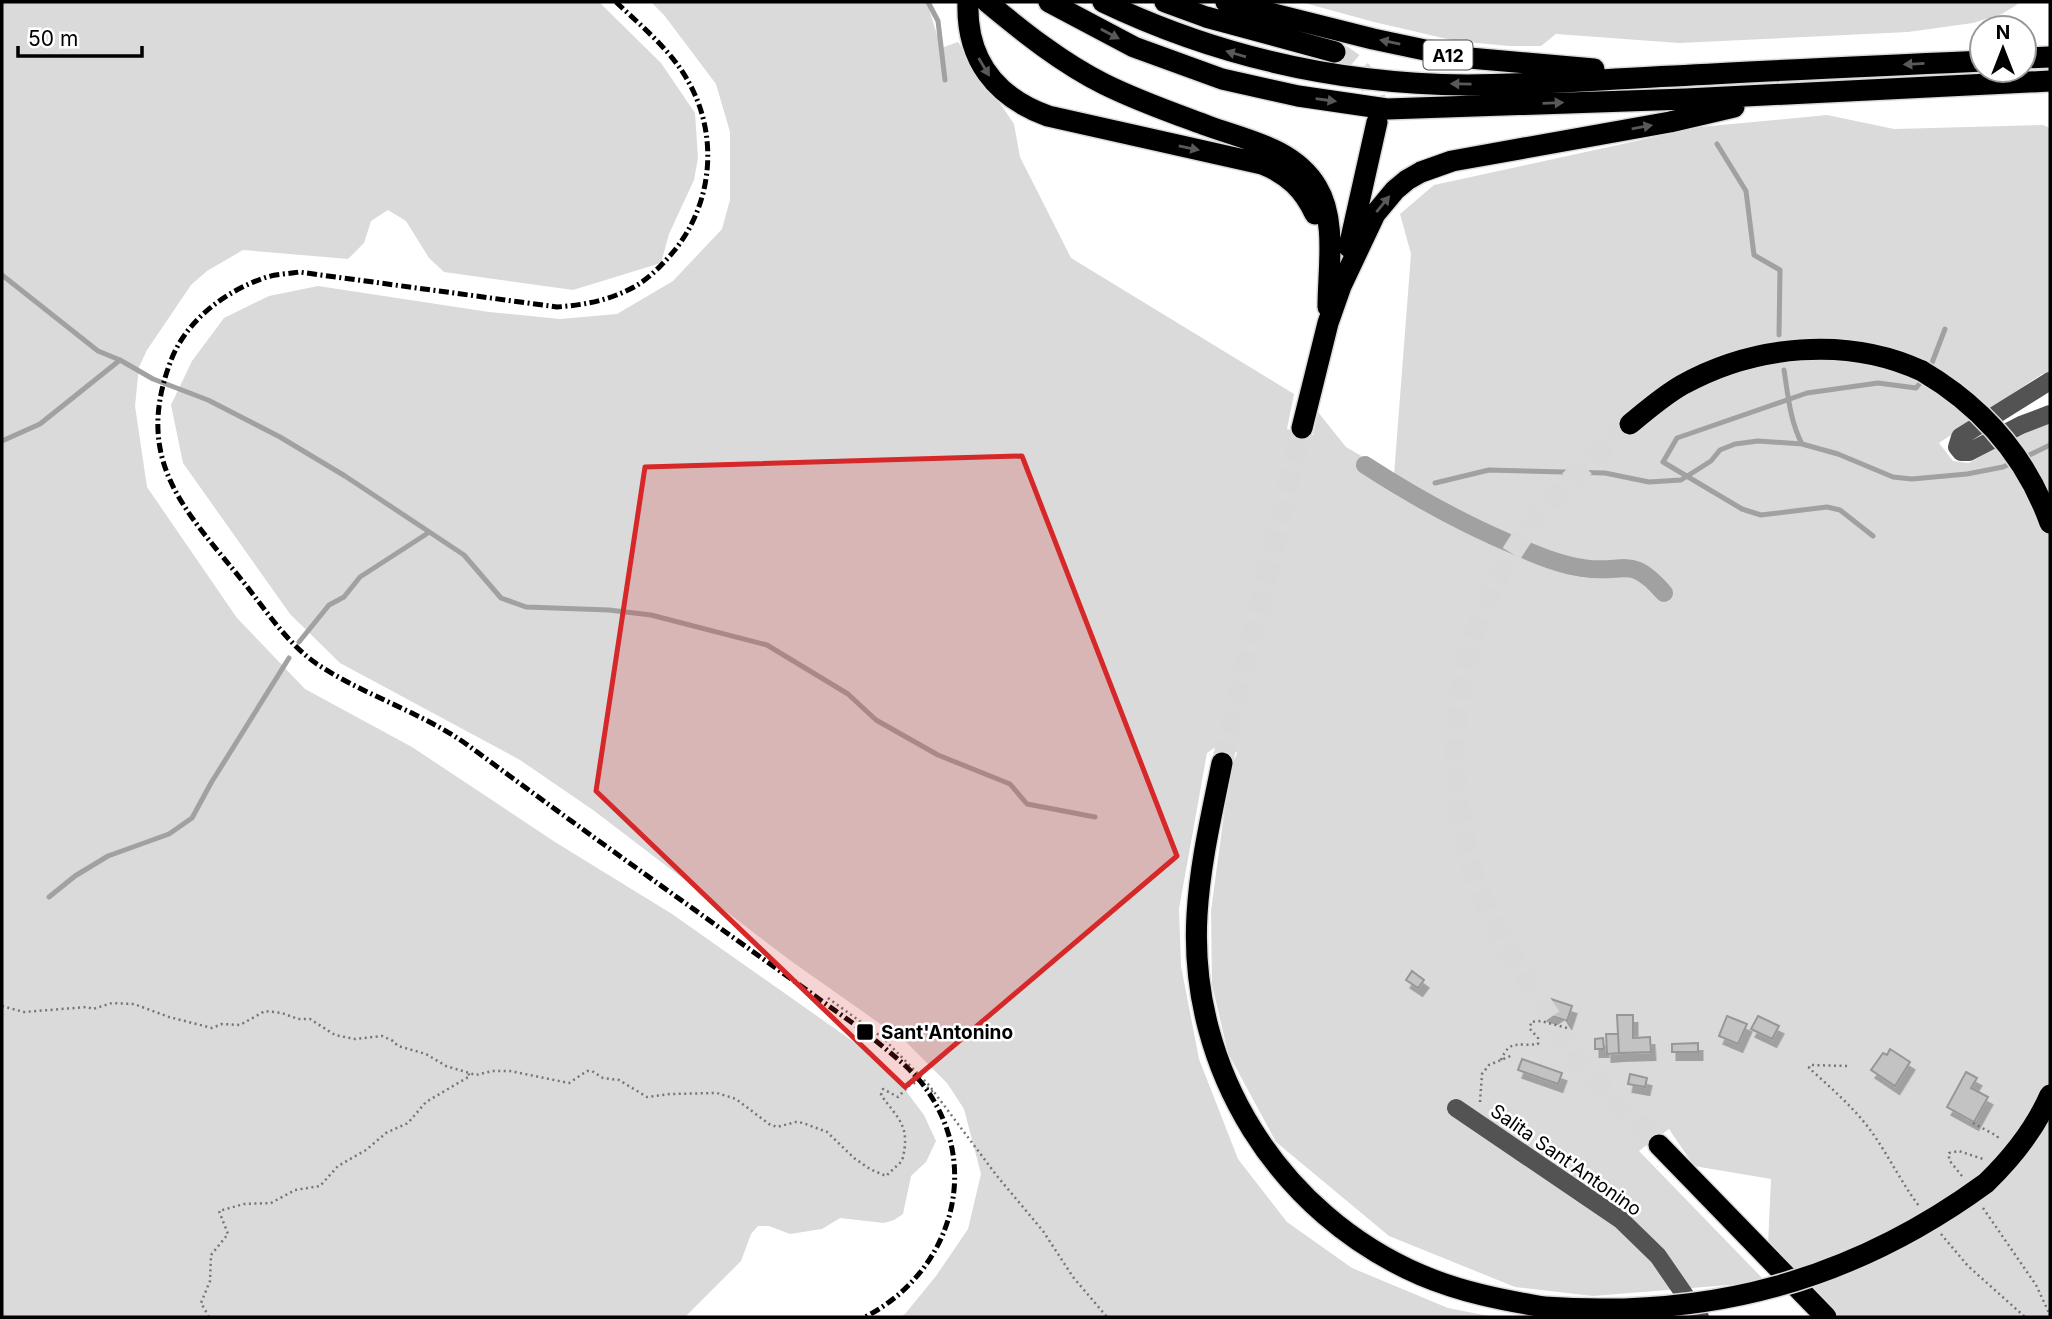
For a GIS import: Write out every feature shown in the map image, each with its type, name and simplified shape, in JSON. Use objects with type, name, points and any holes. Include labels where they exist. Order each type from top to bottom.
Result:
[{"type":"highway","points":[[968,2],[971,38],[980,61],[996,84],[1018,103],[1048,116],[1251,161],[1273,169],[1293,182],[1310,202],[1329,256]]},
{"type":"highway","points":[[987,2],[1065,61],[1102,83],[1139,100],[1255,142],[1292,160],[1310,177],[1323,199],[1328,223],[1328,323]]},
{"type":"highway","points":[[1049,2],[1134,47],[1223,79],[1298,96],[1387,108],[1790,95],[2050,81]]},
{"type":"highway","points":[[1103,2],[1162,28],[1231,52],[1302,70],[1343,76],[1466,85],[1968,62]]},
{"type":"highway","points":[[1165,2],[1206,17],[1335,52]]},
{"type":"highway","name":"A12","points":[[1226,2],[1458,57],[1676,76]]},
{"type":"highway","points":[[1303,428],[1328,323],[1341,286],[1375,214],[1395,190],[1421,172],[1452,161],[1670,122],[1790,95]]},
{"type":"highway","points":[[1341,286],[1377,122]]},
{"type":"highway","points":[[1630,424],[1664,396],[1701,375],[1732,363],[1810,349],[1855,351],[1907,364],[1961,396],[1995,428],[2022,464],[2050,523]]},
{"type":"highway","points":[[1222,763],[1202,860],[1197,916],[1199,973],[1210,1038],[1218,1065],[1260,1143],[1295,1185],[1333,1221],[1373,1249],[1419,1274],[1494,1299],[1544,1307],[1618,1311],[1692,1305],[1765,1291],[1824,1273],[1868,1255],[1929,1222],[2021,1146],[2050,1095]]},
{"type":"highway","points":[[1659,1145],[1826,1317]]},
{"type":"street","points":[[2050,381],[1960,437],[1957,447],[1961,452],[1969,452],[2021,425],[2050,414]]},
{"type":"street","name":"Salita Sant'Antonino","points":[[1456,1108],[1621,1220],[1658,1256],[1700,1317]]},
{"type":"path","points":[[828,998],[883,1038],[934,1093],[1043,1231],[1073,1277],[1107,1317]]},
{"type":"path","points":[[2,1006],[24,1012],[87,1007],[93,1009],[112,1003],[134,1004],[169,1017],[212,1028],[222,1024],[240,1024],[265,1011],[282,1013],[298,1019],[310,1019],[335,1035],[355,1039],[382,1036],[398,1046],[426,1054],[446,1066],[476,1075],[492,1071],[510,1071],[569,1083],[586,1072],[592,1072],[603,1078],[619,1080],[647,1097],[717,1093],[736,1100],[777,1127],[796,1122],[827,1132],[870,1169],[886,1176],[902,1161],[904,1133],[898,1114],[881,1095],[883,1090],[898,1097],[910,1085],[920,1082],[934,1093]]},
{"type":"path","points":[[1501,1060],[1507,1048],[1538,1044],[1538,1038],[1530,1029],[1531,1022],[1541,1021],[1567,1028]]},
{"type":"path","points":[[1482,1127],[1482,1074],[1489,1065],[1513,1055]]},
{"type":"path","points":[[1847,1066],[1810,1065],[1809,1068],[1838,1094],[1869,1128],[1900,1180],[1924,1213]]},
{"type":"path","points":[[209,1317],[201,1303],[210,1281],[211,1255],[228,1234],[219,1211],[244,1204],[271,1203],[295,1190],[320,1186],[338,1166],[366,1150],[386,1133],[408,1123],[426,1102],[470,1076],[467,1072]]},
{"type":"path","points":[[1973,1123],[1997,1136],[2001,1144]]},
{"type":"path","points":[[1976,1183],[1949,1160],[1949,1153],[1959,1152],[1988,1159]]},
{"type":"path","points":[[1982,1206],[2036,1285],[2050,1315]]},
{"type":"path","points":[[1938,1230],[1968,1266],[2025,1317]]},
{"type":"highlighted area","points":[[1022,456],[1177,856],[905,1087],[596,791],[645,467]]},
{"type":"shaded area","points":[[2,2],[599,2],[661,63],[695,113],[698,158],[694,180],[669,234],[661,263],[573,290],[444,272],[429,258],[406,221],[388,210],[371,221],[364,243],[348,259],[243,250],[207,271],[191,285],[147,350],[139,367],[135,406],[147,487],[237,618],[305,689],[412,747],[555,842],[672,914],[871,1054],[903,1087],[924,1115],[936,1141],[926,1162],[911,1176],[903,1214],[884,1223],[840,1218],[822,1229],[790,1234],[769,1226],[758,1226],[751,1234],[741,1261],[685,1317],[2,1317]]},
{"type":"shaded area","points":[[651,2],[927,2],[941,48],[958,42],[1014,124],[1020,157],[1071,258],[1294,394],[1287,429],[1313,435],[1318,412],[1346,447],[1394,475],[1411,254],[1400,214],[1434,185],[1700,127],[1827,115],[1894,129],[2043,125],[2050,128],[2050,373],[2042,374],[1939,443],[1953,461],[1969,463],[2025,431],[2050,421],[2050,1317],[1838,1317],[1768,1245],[1771,1179],[1694,1166],[1669,1129],[1639,1151],[1766,1282],[1593,1296],[1515,1287],[1389,1236],[1276,1142],[1228,1053],[1212,985],[1211,911],[1230,769],[1237,753],[1230,745],[1220,744],[1207,753],[1179,909],[1181,966],[1199,1059],[1238,1159],[1287,1222],[1352,1268],[1448,1308],[1494,1317],[899,1317],[905,1314],[936,1276],[968,1229],[981,1174],[964,1109],[947,1083],[906,1042],[791,961],[593,810],[520,760],[340,663],[290,614],[183,463],[171,405],[192,361],[224,318],[269,296],[318,286],[489,312],[560,319],[617,314],[673,281],[722,229],[730,200],[730,132],[716,84],[664,15]]},
{"type":"shaded area","points":[[1301,2],[2021,2],[2002,14],[1968,14],[1968,24],[1908,32],[1679,43],[1556,34],[1541,46],[1509,46],[1456,41]]},
{"type":"building","points":[[1412,971],[1424,980],[1418,988],[1406,980]]},
{"type":"building","points":[[1548,998],[1572,1006],[1567,1021],[1543,1013]]},
{"type":"building","points":[[1617,1015],[1633,1015],[1633,1038],[1650,1037],[1651,1052],[1619,1053]]},
{"type":"building","points":[[1727,1016],[1747,1024],[1738,1044],[1719,1036]]},
{"type":"building","points":[[1758,1016],[1779,1026],[1772,1039],[1751,1029]]},
{"type":"building","points":[[1606,1034],[1618,1034],[1619,1053],[1607,1054]]},
{"type":"building","points":[[1603,1038],[1604,1049],[1595,1049],[1595,1039]]},
{"type":"building","points":[[1698,1043],[1698,1052],[1672,1052],[1672,1044]]},
{"type":"building","points":[[1890,1049],[1910,1062],[1895,1086],[1871,1070],[1883,1053],[1887,1055]]},
{"type":"building","points":[[1522,1059],[1562,1073],[1558,1084],[1518,1070]]},
{"type":"building","points":[[1966,1072],[1977,1078],[1971,1088],[1988,1097],[1974,1122],[1947,1107]]},
{"type":"building","points":[[1630,1074],[1647,1078],[1645,1087],[1628,1084]]},
{"type":"waterway","points":[[928,2],[938,21],[945,80]]},
{"type":"waterway","points":[[1717,144],[1746,191],[1754,255],[1780,270],[1779,335]]},
{"type":"waterway","points":[[2,275],[98,351],[153,379],[208,400],[280,437],[345,476],[464,555],[501,598],[526,607],[609,610],[651,615],[767,645],[848,694],[876,720],[938,755],[1010,784],[1027,804],[1095,817]]},
{"type":"waterway","points":[[1930,368],[1945,329]]},
{"type":"waterway","points":[[2,441],[40,424],[120,360]]},
{"type":"waterway","points":[[1784,370],[1792,417],[1802,444]]},
{"type":"waterway","points":[[1873,536],[1840,510],[1827,507],[1761,515],[1742,509],[1663,462],[1677,438],[1807,393],[1878,383],[1916,388],[1925,377]]},
{"type":"waterway","points":[[1435,483],[1489,470],[1605,473],[1649,482],[1681,480],[1711,461],[1720,450],[1735,444],[1758,441],[1802,444],[1838,454],[1893,477],[1912,479],[1967,474],[2003,467],[2014,462]]},
{"type":"waterway","points":[[2023,458],[2050,445]]},
{"type":"waterway","points":[[1365,465],[1439,509],[1516,546],[1574,567],[1634,569],[1643,573],[1664,593]]},
{"type":"waterway","points":[[299,642],[329,605],[344,597],[360,577],[428,533]]},
{"type":"waterway","points":[[49,897],[75,876],[108,856],[169,834],[192,818],[289,658]]},
{"type":"tunnel","points":[[1335,52],[1354,64],[1368,80],[1375,100],[1377,122]]},
{"type":"tunnel","points":[[1630,424],[1568,482],[1540,514],[1515,548],[1493,589],[1475,632],[1463,676],[1455,767],[1469,858],[1484,902],[1497,929],[1585,1069],[1611,1099],[1659,1145]]},
{"type":"tunnel","points":[[1222,763],[1302,428]]},
{"type":"railway","points":[[616,2],[655,39],[681,70],[698,102],[704,124],[707,146],[704,190],[687,232],[661,266],[625,292],[606,299],[557,307],[299,272],[264,278],[235,291],[208,310],[185,334],[177,348],[160,398],[158,430],[162,458],[186,509],[278,627],[306,656],[354,686],[432,723],[469,746],[865,1032],[921,1082],[941,1114],[952,1147],[955,1180],[950,1213],[938,1244],[920,1273],[895,1297],[865,1317]]},
{"type":"place","name":"Sant'Antonino","points":[[865,1032]]}]
